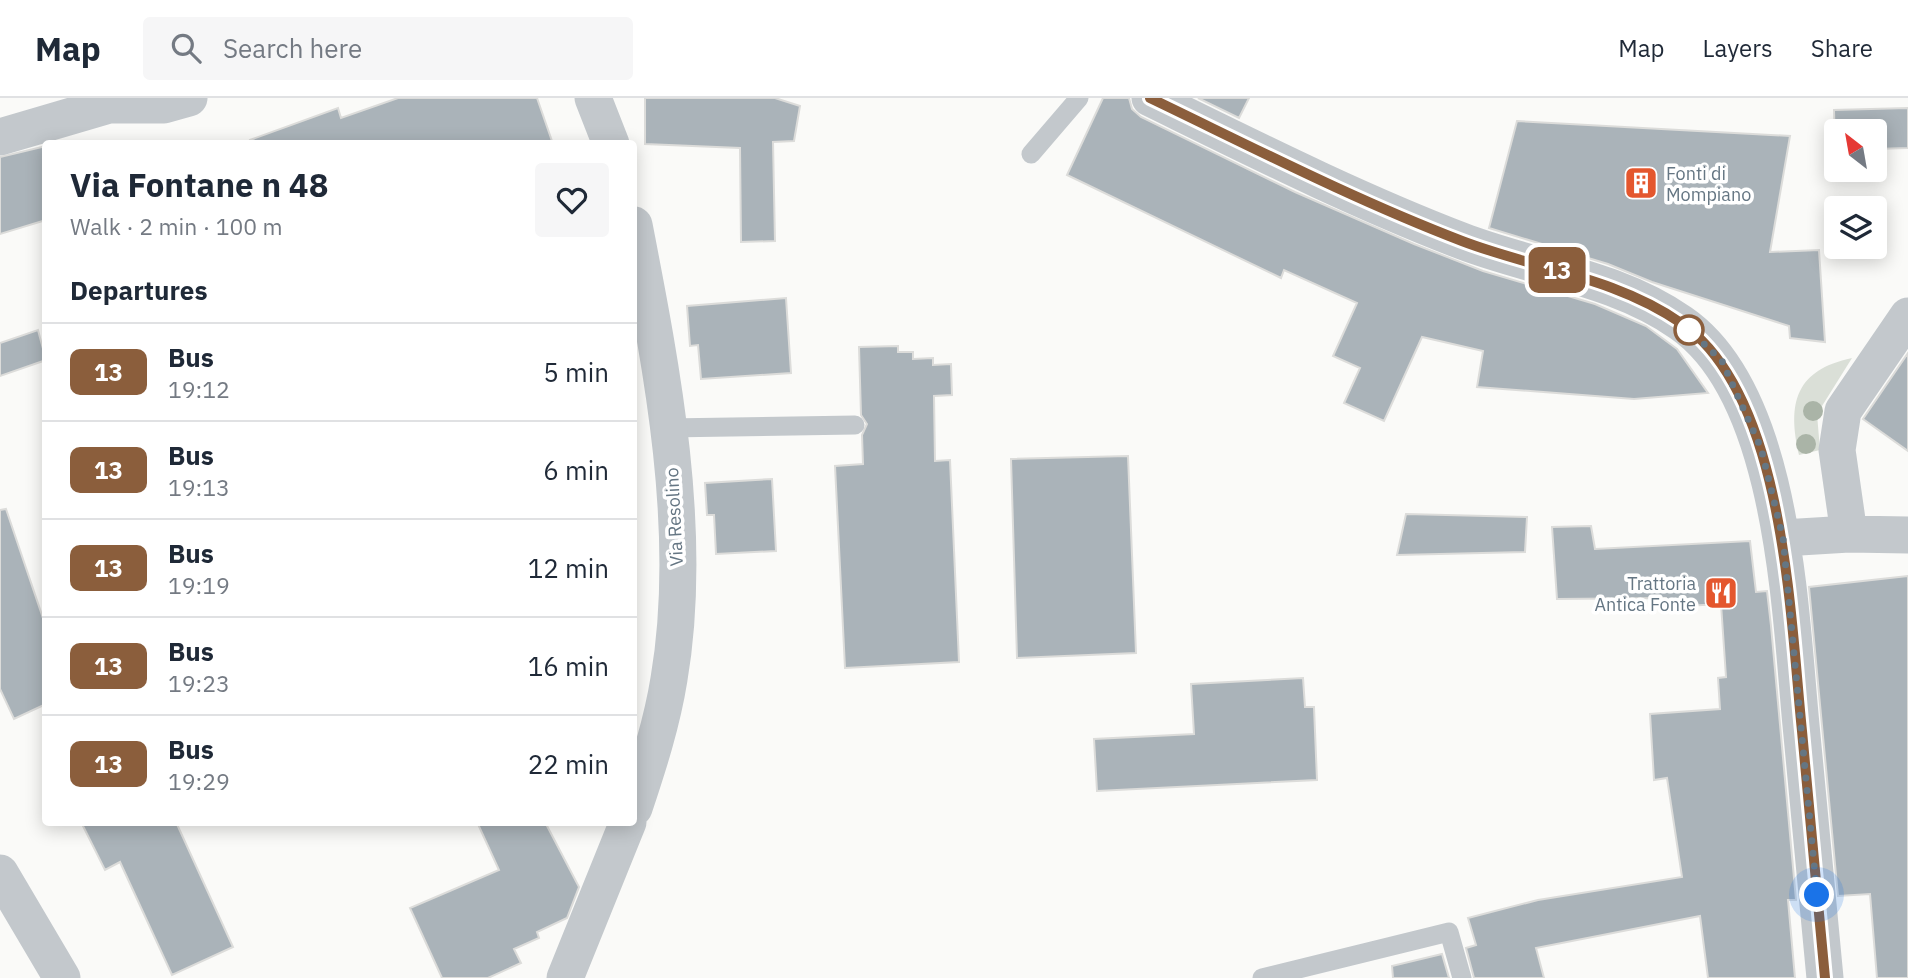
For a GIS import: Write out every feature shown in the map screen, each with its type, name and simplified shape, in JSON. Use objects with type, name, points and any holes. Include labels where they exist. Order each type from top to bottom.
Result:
[{"type":"street","points":[[0,137],[110,105],[164,105],[188,98]]},
{"type":"street","points":[[593,98],[609,140]]},
{"type":"street","points":[[1150,98],[1302,172],[1450,236],[1634,294],[1683,324],[1722,361],[1761,448],[1783,538],[1825,978]]},
{"type":"street","name":"Via Resolino","points":[[637,239],[667,428],[678,532],[674,644],[662,716],[637,798]]},
{"type":"street","points":[[1849,534],[1837,450],[1843,411],[1908,316]]},
{"type":"street","points":[[1783,538],[1849,534],[1908,535]]},
{"type":"street","points":[[565,978],[626,826]]},
{"type":"street","points":[[0,873],[62,978]]},
{"type":"lane","points":[[1031,154],[1079,98]]},
{"type":"lane","points":[[667,428],[855,425]]},
{"type":"lane","points":[[1262,978],[1449,932],[1462,978]]},
{"type":"shaded area","points":[[1852,358],[1817,414],[1820,450],[1799,455],[1794,419],[1800,391],[1807,380],[1818,371],[1833,363]]},
{"type":"building","points":[[398,98],[537,98],[552,140],[250,140],[338,108],[341,118]]},
{"type":"building","points":[[645,98],[775,98],[800,106],[794,141],[773,142],[775,241],[741,242],[740,148],[645,144]]},
{"type":"building","points":[[1103,98],[1129,98],[1132,109],[1141,117],[1295,192],[1414,244],[1483,271],[1595,304],[1646,326],[1677,349],[1708,393],[1634,399],[1477,387],[1483,351],[1422,337],[1384,421],[1344,403],[1360,368],[1333,356],[1357,303],[1284,270],[1281,278],[1067,175]]},
{"type":"building","points":[[1198,98],[1249,98],[1239,118]]},
{"type":"building","points":[[1908,108],[1908,148],[1887,149],[1887,119],[1834,119],[1834,110]]},
{"type":"building","name":"Fonti di Mompiano","points":[[1517,121],[1790,136],[1770,252],[1819,250],[1825,342],[1790,338],[1789,326],[1652,282],[1608,264],[1489,228]]},
{"type":"building","points":[[42,147],[42,221],[0,234],[0,157]]},
{"type":"building","points":[[786,298],[791,373],[701,379],[698,345],[690,346],[687,306]]},
{"type":"building","points":[[38,330],[42,361],[0,376],[0,343]]},
{"type":"building","points":[[898,346],[898,352],[913,352],[913,359],[933,358],[933,365],[951,364],[952,395],[934,396],[935,461],[950,460],[959,662],[845,668],[835,466],[863,464],[862,435],[867,424],[861,415],[859,347]]},
{"type":"building","points":[[1908,353],[1908,451],[1863,419]]},
{"type":"building","points":[[1128,456],[1136,653],[1017,658],[1011,459]]},
{"type":"building","points":[[772,479],[776,551],[716,554],[714,515],[707,515],[705,483]]},
{"type":"building","points":[[6,509],[42,615],[42,706],[14,719],[0,689],[0,510]]},
{"type":"building","points":[[1406,514],[1527,517],[1525,552],[1397,555]]},
{"type":"building","points":[[1591,526],[1595,549],[1750,541],[1756,592],[1767,591],[1771,626],[1796,900],[1788,900],[1795,978],[1708,978],[1700,916],[1536,948],[1544,978],[1474,978],[1466,948],[1476,945],[1468,918],[1538,900],[1682,877],[1667,778],[1654,780],[1650,714],[1720,709],[1718,678],[1726,677],[1721,604],[1667,607],[1666,598],[1557,599],[1552,527]]},
{"type":"building","points":[[1908,576],[1908,978],[1877,978],[1870,894],[1838,896],[1809,587]]},
{"type":"building","points":[[1303,678],[1305,707],[1314,707],[1317,780],[1097,791],[1094,739],[1194,734],[1191,684]]},
{"type":"building","points":[[83,826],[178,826],[233,947],[172,975],[120,862],[105,870]]},
{"type":"building","points":[[479,826],[547,826],[579,887],[567,918],[537,932],[539,938],[514,949],[521,963],[488,978],[442,978],[410,908],[499,870]]},
{"type":"building","points":[[1442,954],[1449,978],[1393,978],[1392,966]]},
{"type":"bus line","name":"13","points":[[1150,98],[1302,172],[1462,241],[1634,294],[1683,324],[1722,361],[1761,448],[1783,538],[1825,978]]},
{"type":"place","name":"Fonti di Mompiano","points":[[1641,183]]},
{"type":"place","name":"Trattoria Antica Fonte","points":[[1721,593]]},
{"type":"route","points":[[1689,330],[1683,324],[1722,361],[1761,448],[1783,538],[1817,895]]}]
